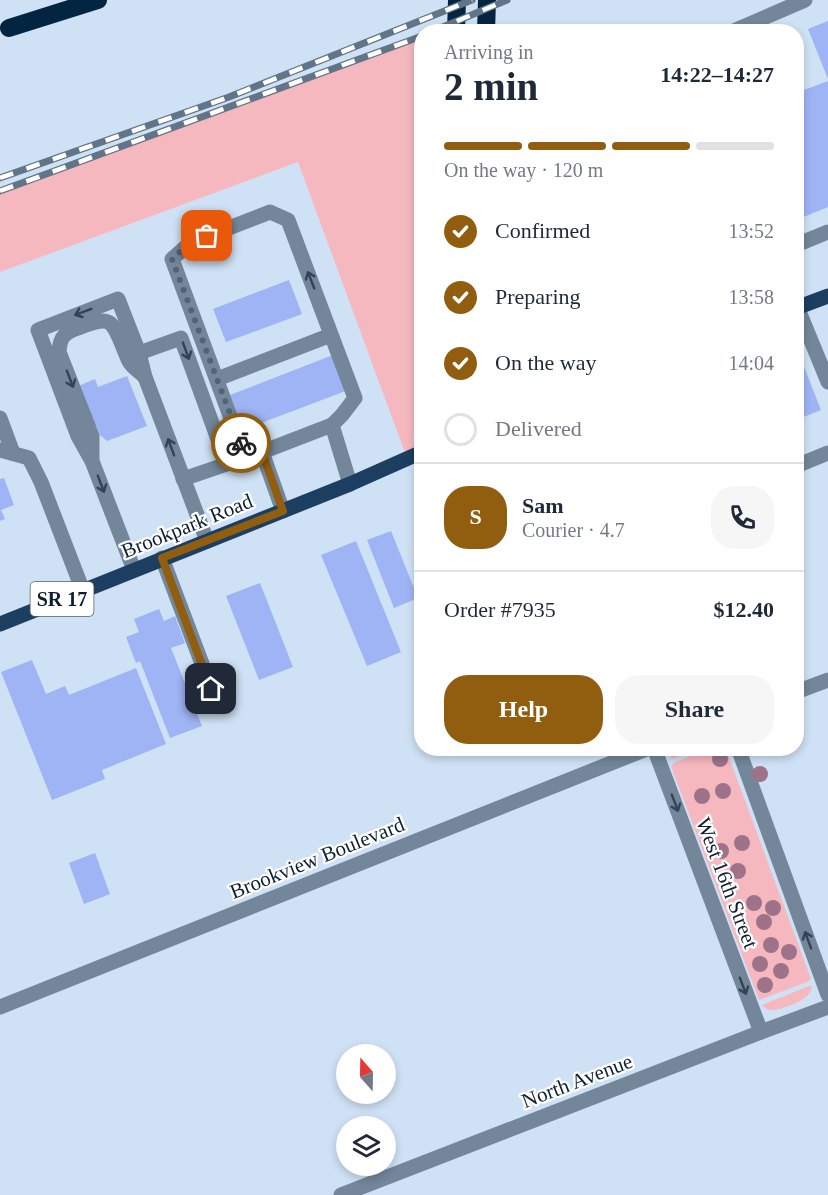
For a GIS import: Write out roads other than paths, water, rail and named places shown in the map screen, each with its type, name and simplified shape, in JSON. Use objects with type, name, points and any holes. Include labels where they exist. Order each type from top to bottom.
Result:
[{"type":"highway","points":[[4,29],[71,0]]},
{"type":"highway","points":[[4,29],[98,0]]},
{"type":"highway","points":[[456,24],[457,0]]},
{"type":"highway","points":[[486,24],[487,0]]},
{"type":"main road","points":[[804,304],[828,296]]},
{"type":"main road","name":"Brookpark Road","points":[[0,624],[350,484],[414,456]]},
{"type":"street","points":[[750,24],[805,0]]},
{"type":"street","points":[[270,212],[288,220],[332,334],[356,398],[342,415],[332,425],[262,452],[240,443],[172,259],[190,243],[270,212]]},
{"type":"street","points":[[804,241],[828,232]]},
{"type":"street","points":[[134,570],[92,460],[78,436],[38,330],[118,299],[140,353],[145,378],[207,541]]},
{"type":"street","points":[[92,460],[92,436],[59,351],[62,337],[69,331],[95,321],[111,323],[130,363],[145,378]]},
{"type":"street","points":[[804,323],[828,382]]},
{"type":"street","points":[[216,378],[332,334]]},
{"type":"street","points":[[140,353],[182,338],[227,464],[183,479]]},
{"type":"street","points":[[0,418],[6,451],[29,458],[41,482],[83,591]]},
{"type":"street","points":[[332,425],[350,484]]},
{"type":"street","points":[[262,452],[283,511]]},
{"type":"street","points":[[804,463],[828,453]]},
{"type":"street","points":[[162,558],[218,706]]},
{"type":"street","points":[[804,689],[828,680]]},
{"type":"street","name":"Brookview Boulevard","points":[[0,1007],[629,756]]},
{"type":"street","name":"West 16th Street","points":[[657,756],[761,1032]]},
{"type":"street","points":[[741,756],[828,995]]},
{"type":"street","name":"North Avenue","points":[[341,1195],[828,1007]]},
{"type":"railway","points":[[0,178],[229,97],[472,0]]},
{"type":"railway","points":[[450,24],[507,0]]},
{"type":"railway","points":[[0,191],[414,39]]}]
